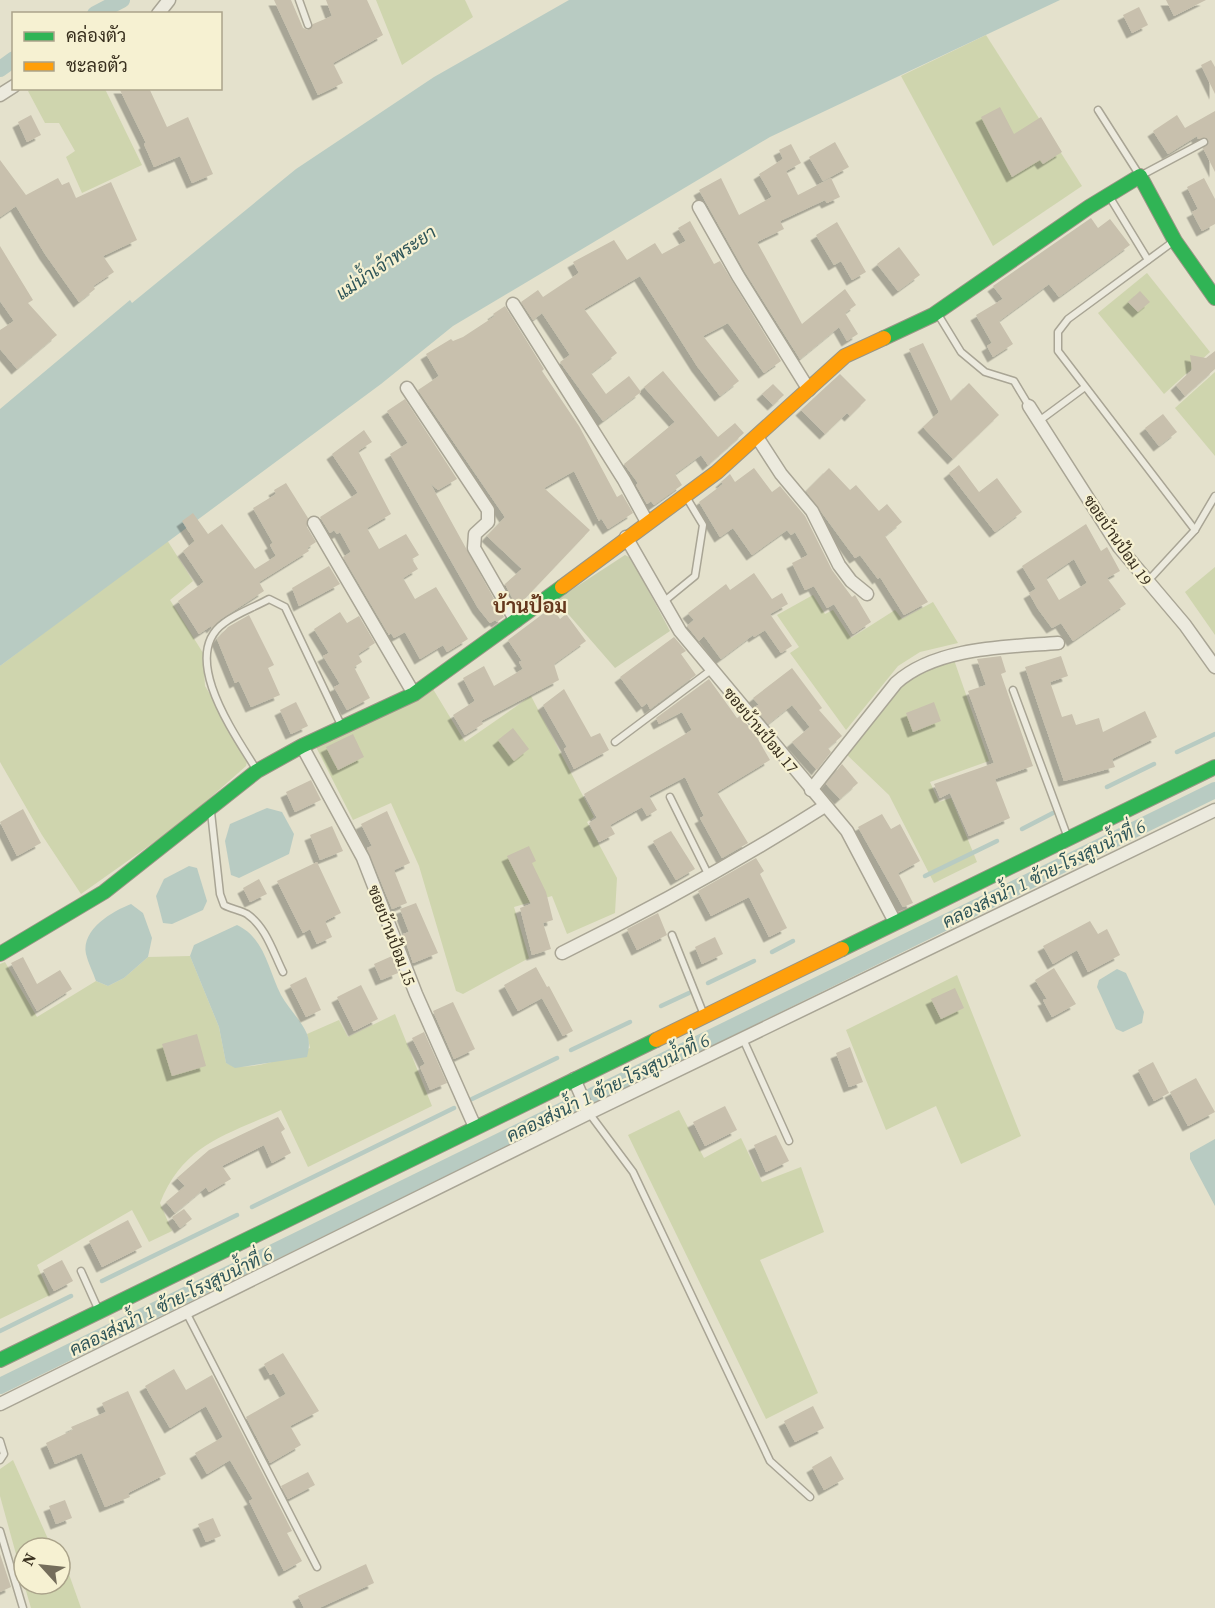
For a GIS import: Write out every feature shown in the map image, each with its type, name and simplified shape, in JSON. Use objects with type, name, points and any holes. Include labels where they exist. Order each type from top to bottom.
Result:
[{"type":"street","points":[[160,12],[169,0]]},
{"type":"street","points":[[0,954],[104,892],[257,771],[302,746],[414,694],[717,472],[845,356],[933,315],[1108,195],[1140,176],[1175,241],[1215,298]]},
{"type":"street","points":[[699,207],[764,320],[809,390]]},
{"type":"street","points":[[513,304],[624,480],[647,522]]},
{"type":"street","points":[[407,388],[488,510],[488,522],[475,534],[474,548],[516,621]]},
{"type":"street","name":"ซอยบ้านป้อม 19","points":[[1029,406],[1119,547],[1146,583],[1185,625],[1215,667]]},
{"type":"street","points":[[757,437],[781,474],[812,511],[839,565],[851,581],[867,594]]},
{"type":"street","points":[[314,523],[414,694]]},
{"type":"street","name":"ซอยบ้านป้อม 17","points":[[626,537],[680,631],[847,831],[895,922]]},
{"type":"street","points":[[812,790],[896,683],[918,667],[981,649],[1058,643]]},
{"type":"street","name":"ซอยบ้านป้อม 15","points":[[302,746],[363,858],[416,994],[475,1127]]},
{"type":"street","points":[[0,1360],[475,1127],[576,1084],[704,1015],[1215,767]]},
{"type":"street","points":[[562,953],[710,876],[825,806]]},
{"type":"street","points":[[0,1404],[587,1109],[743,1039],[1215,810]]},
{"type":"street","points":[[576,1084],[587,1109]]},
{"type":"lane","points":[[299,0],[308,25]]},
{"type":"lane","points":[[1098,110],[1140,176],[1203,142]]},
{"type":"lane","points":[[1108,195],[1148,260]]},
{"type":"lane","points":[[1175,241],[1068,318],[1058,332],[1058,351],[1195,530]]},
{"type":"lane","points":[[933,315],[939,316],[961,352],[985,372],[1014,381],[1029,406]]},
{"type":"lane","points":[[1039,421],[1085,387]]},
{"type":"lane","points":[[662,603],[694,576],[703,525],[685,494]]},
{"type":"lane","points":[[1146,583],[1195,530],[1215,496]]},
{"type":"lane","points":[[257,771],[216,703],[211,689],[208,657],[212,638],[223,624],[269,599],[285,608],[342,728]]},
{"type":"lane","points":[[615,742],[711,670]]},
{"type":"lane","points":[[1013,690],[1069,838]]},
{"type":"lane","points":[[670,797],[710,876]]},
{"type":"lane","points":[[210,809],[220,894],[224,905],[245,913],[255,921],[265,933],[283,972]]},
{"type":"lane","points":[[672,935],[704,1015]]},
{"type":"lane","points":[[743,1039],[789,1140]]},
{"type":"lane","points":[[587,1109],[633,1172],[770,1461],[810,1497]]},
{"type":"lane","points":[[81,1271],[99,1311]]},
{"type":"lane","points":[[186,1312],[317,1567]]},
{"type":"lane","points":[[0,1441],[3,1454],[0,1460]]},
{"type":"lane","points":[[0,1531],[23,1608]]},
{"type":"green space","points":[[376,0],[465,0],[473,17],[402,65]]},
{"type":"green space","points":[[986,35],[1082,186],[993,246],[901,76]]},
{"type":"green space","points":[[105,90],[142,165],[82,193],[66,157],[75,151],[59,123],[45,123],[28,91]]},
{"type":"green space","points":[[1147,273],[1210,352],[1164,394],[1098,313]]},
{"type":"green space","points":[[1215,372],[1215,456],[1175,408]]},
{"type":"green space","points":[[167,540],[193,581],[170,600],[203,653],[205,686],[248,757],[246,766],[184,821],[81,894],[42,835],[0,762],[0,666]]},
{"type":"green space","points":[[625,555],[631,558],[670,631],[615,668],[556,600]]},
{"type":"green space","points":[[1215,567],[1215,635],[1185,592]]},
{"type":"green space","points":[[813,595],[825,614],[833,610],[851,638],[895,610],[902,619],[933,602],[958,643],[920,652],[898,666],[846,730],[790,653],[799,647],[777,615]]},
{"type":"green space","points":[[953,657],[989,761],[930,782],[939,802],[951,798],[977,862],[934,883],[889,795],[844,752],[908,674]]},
{"type":"green space","points":[[433,689],[465,742],[531,696],[594,817],[587,822],[617,878],[615,913],[567,934],[552,896],[514,907],[529,958],[463,994],[456,991],[419,866],[391,803],[353,820],[316,747]]},
{"type":"green space","points":[[190,956],[219,1027],[226,1063],[245,1067],[268,1063],[310,1048],[307,1034],[339,1020],[348,1037],[395,1014],[432,1106],[308,1167],[281,1110],[225,1135],[209,1143],[195,1154],[181,1167],[170,1183],[160,1203],[172,1231],[149,1242],[132,1210],[37,1265],[50,1295],[0,1319],[0,964],[5,962],[37,1017],[96,981],[108,986],[124,978],[148,957]]},
{"type":"green space","points":[[957,975],[1021,1136],[961,1164],[936,1106],[886,1130],[846,1030]]},
{"type":"green space","points":[[679,1110],[704,1158],[741,1138],[762,1182],[801,1167],[824,1232],[760,1260],[818,1393],[766,1419],[628,1135]]},
{"type":"green space","points":[[13,1460],[47,1536],[12,1536],[12,1540],[0,1496],[0,1469]]},
{"type":"green space","points":[[72,1583],[81,1608],[31,1608],[28,1596],[72,1596]]},
{"type":"water","name":"แม่น้ำเจ้าพระยา","points":[[569,0],[1060,0],[770,137],[453,326],[381,384],[0,666],[0,409],[130,300],[132,303],[296,169],[434,77]]},
{"type":"water","points":[[267,808],[282,812],[294,834],[289,854],[239,878],[231,875],[225,841],[230,824]]},
{"type":"water","points":[[189,866],[197,868],[207,901],[203,910],[172,924],[163,923],[156,896],[164,879]]},
{"type":"water","points":[[131,904],[143,913],[152,938],[148,957],[124,978],[108,986],[96,981],[86,954],[88,937],[100,922]]},
{"type":"water","points":[[237,925],[254,938],[265,955],[281,995],[308,1037],[307,1057],[235,1068],[226,1063],[219,1027],[190,956],[194,945]]},
{"type":"water","points":[[1117,969],[1126,973],[1144,1012],[1142,1023],[1123,1032],[1116,1029],[1097,987],[1099,980]]},
{"type":"water","points":[[1215,1139],[1215,1206],[1190,1159],[1190,1153]]},
{"type":"building","points":[[274,0],[291,0],[303,28],[308,30],[313,24],[332,16],[326,0],[367,0],[383,35],[333,63],[343,83],[318,95]]},
{"type":"building","points":[[1166,0],[1206,0],[1174,16]]},
{"type":"building","points":[[1139,7],[1148,25],[1132,33],[1123,15]]},
{"type":"building","points":[[1211,60],[1215,67],[1215,94],[1201,65]]},
{"type":"building","points":[[120,90],[150,90],[167,127],[188,117],[213,174],[192,183],[180,156],[154,167],[144,144],[146,143]]},
{"type":"building","points":[[1000,107],[1014,134],[1041,117],[1062,152],[1043,164],[1040,160],[1012,177],[981,117]]},
{"type":"building","points":[[1215,111],[1215,172],[1203,148],[1209,144],[1207,138],[1198,139],[1197,136],[1168,154],[1153,131],[1177,115],[1185,128]]},
{"type":"building","points":[[31,115],[41,135],[27,142],[18,122]]},
{"type":"building","points":[[835,142],[849,167],[823,181],[809,157]]},
{"type":"building","points":[[791,144],[801,163],[786,171],[798,195],[831,178],[840,197],[827,203],[825,200],[780,221],[784,229],[757,242],[802,324],[845,289],[856,305],[845,313],[858,334],[847,341],[839,327],[800,359],[745,272],[699,190],[721,178],[739,215],[772,197],[759,174],[783,159],[779,150]]},
{"type":"building","points":[[0,160],[26,195],[58,178],[62,185],[69,182],[76,198],[111,182],[137,240],[103,256],[114,272],[93,286],[95,289],[79,302],[45,254],[16,206],[0,217]]},
{"type":"building","points":[[1204,178],[1215,199],[1215,224],[1202,231],[1192,212],[1198,209],[1187,187]]},
{"type":"building","points":[[1091,218],[1098,228],[1110,219],[1130,245],[1059,297],[1049,284],[999,321],[1013,344],[993,357],[987,346],[992,343],[976,315],[1003,299],[993,286]]},
{"type":"building","points":[[690,221],[714,264],[720,261],[781,361],[764,373],[728,323],[703,336],[739,381],[720,396],[697,366],[640,276],[584,309],[617,353],[591,373],[606,394],[629,376],[641,392],[603,421],[560,362],[570,355],[542,313],[533,320],[521,302],[538,290],[543,297],[579,273],[573,262],[614,240],[627,260],[655,243],[662,254],[686,241],[678,228]]},
{"type":"building","points":[[837,222],[866,272],[852,280],[841,261],[834,265],[816,235]]},
{"type":"building","points":[[0,246],[33,300],[28,303],[57,335],[17,369],[0,349],[0,330],[14,321],[0,301]]},
{"type":"building","points":[[899,247],[920,275],[898,291],[877,264]]},
{"type":"building","points":[[1140,291],[1150,302],[1138,312],[1128,302]]},
{"type":"building","points":[[505,306],[544,369],[542,371],[579,426],[617,497],[622,494],[633,513],[608,529],[601,518],[599,521],[574,471],[544,488],[590,530],[517,607],[505,584],[522,569],[487,536],[505,517],[418,390],[439,376],[426,354],[451,339],[453,341],[463,337],[495,316],[493,314]]},
{"type":"building","points":[[923,343],[951,401],[969,383],[999,415],[953,459],[923,427],[939,412],[909,349]]},
{"type":"building","points":[[1215,351],[1215,369],[1185,396],[1176,385],[1192,370],[1190,355],[1206,358]]},
{"type":"building","points":[[663,371],[718,437],[735,423],[744,433],[708,465],[701,455],[675,474],[682,485],[654,505],[651,501],[647,504],[636,485],[638,483],[624,464],[675,422],[644,387]]},
{"type":"building","points":[[840,374],[866,400],[850,416],[847,413],[825,434],[801,410]]},
{"type":"building","points":[[773,384],[784,395],[773,405],[762,394]]},
{"type":"building","points":[[405,399],[457,479],[438,490],[430,483],[504,617],[497,622],[495,620],[490,623],[478,608],[390,454],[408,443],[387,411]]},
{"type":"building","points":[[1163,414],[1177,432],[1159,446],[1145,428]]},
{"type":"building","points":[[364,430],[372,442],[358,451],[391,514],[367,528],[379,549],[406,534],[419,555],[412,559],[418,569],[403,578],[415,599],[436,587],[468,639],[447,652],[443,645],[420,659],[405,632],[394,638],[391,633],[389,635],[343,557],[351,552],[340,532],[337,534],[334,530],[330,533],[320,517],[358,493],[332,454]]},
{"type":"building","points":[[959,465],[979,492],[997,478],[1022,512],[995,532],[949,473]]},
{"type":"building","points":[[754,468],[772,492],[780,486],[805,516],[832,570],[852,597],[855,595],[871,622],[853,634],[834,604],[827,608],[814,586],[805,590],[792,563],[808,555],[795,532],[791,535],[787,530],[752,555],[733,528],[720,537],[699,502],[723,484],[721,482],[730,474],[735,482]]},
{"type":"building","points":[[829,468],[850,490],[856,485],[879,511],[887,504],[902,522],[885,536],[928,602],[904,615],[880,577],[878,579],[860,555],[855,558],[806,491]]},
{"type":"building","points":[[286,483],[308,518],[307,527],[316,542],[307,548],[309,551],[259,582],[264,591],[221,619],[212,628],[211,626],[199,634],[178,601],[204,582],[183,551],[195,541],[182,521],[193,513],[208,534],[222,524],[255,569],[276,556],[270,545],[273,543],[253,508],[276,494],[274,490]]},
{"type":"building","points":[[1086,524],[1101,551],[1107,547],[1120,571],[1107,578],[1126,604],[1073,641],[1061,623],[1052,628],[1038,609],[1029,593],[1036,589],[1022,566]],"holes":[[[1074,559],[1087,583],[1059,600],[1046,578]]]},
{"type":"building","points":[[329,566],[340,584],[299,606],[292,588]]},
{"type":"building","points":[[754,573],[772,599],[782,593],[788,604],[770,614],[792,646],[781,653],[765,630],[754,637],[753,635],[721,659],[704,636],[699,641],[687,626],[694,620],[688,613],[726,584],[730,590]]},
{"type":"building","points":[[552,607],[560,619],[566,614],[586,641],[554,664],[559,680],[481,721],[483,724],[465,735],[453,715],[475,701],[463,678],[484,666],[494,686],[523,669],[519,662],[522,661],[508,640]]},
{"type":"building","points":[[340,612],[347,623],[359,616],[375,643],[358,654],[362,662],[354,667],[370,698],[347,710],[334,687],[340,684],[323,656],[329,653],[314,629]]},
{"type":"building","points":[[249,615],[274,665],[268,668],[280,695],[251,707],[239,681],[235,683],[217,639],[228,627]]},
{"type":"building","points":[[674,637],[686,651],[681,654],[696,675],[650,709],[647,703],[642,707],[620,677]]},
{"type":"building","points":[[1001,656],[1006,672],[1001,674],[1033,766],[995,779],[1010,818],[969,836],[950,793],[940,798],[934,784],[994,763],[968,691],[986,685],[977,659]]},
{"type":"building","points":[[1061,656],[1068,676],[1050,682],[1062,717],[1072,714],[1076,725],[1099,718],[1103,732],[1145,711],[1157,737],[1112,759],[1115,767],[1064,781],[1025,667]]},
{"type":"building","points":[[792,668],[822,708],[819,710],[842,736],[828,748],[831,752],[817,770],[792,742],[810,727],[792,705],[768,724],[754,707],[759,705],[753,698]]},
{"type":"building","points":[[709,679],[737,718],[740,716],[755,734],[770,760],[717,792],[748,843],[722,858],[700,818],[704,816],[685,777],[649,796],[657,810],[647,816],[642,807],[610,825],[615,834],[599,842],[589,823],[597,818],[584,794],[692,730],[682,712],[659,724],[656,718]]},
{"type":"building","points":[[564,689],[591,737],[600,733],[609,750],[574,769],[564,749],[567,747],[543,705]]},
{"type":"building","points":[[296,702],[308,726],[291,734],[280,710]]},
{"type":"building","points":[[934,702],[941,721],[913,732],[906,713]]},
{"type":"building","points":[[513,728],[529,749],[514,761],[498,740]]},
{"type":"building","points":[[353,734],[364,757],[338,770],[326,747]]},
{"type":"building","points":[[842,764],[858,783],[840,799],[826,784]]},
{"type":"building","points":[[311,780],[321,800],[295,812],[286,792]]},
{"type":"building","points":[[23,809],[41,843],[17,856],[0,822]]},
{"type":"building","points":[[387,811],[410,863],[394,870],[407,903],[392,909],[367,848],[372,846],[361,824]]},
{"type":"building","points":[[882,814],[891,829],[900,824],[920,861],[898,873],[913,903],[903,907],[858,827]]},
{"type":"building","points":[[332,826],[343,851],[320,860],[310,835]]},
{"type":"building","points":[[671,831],[695,869],[676,880],[653,841]]},
{"type":"building","points":[[529,846],[536,861],[532,863],[546,892],[553,920],[543,923],[551,949],[532,955],[520,908],[531,904],[507,856]]},
{"type":"building","points":[[756,858],[764,871],[760,874],[787,928],[769,937],[749,897],[711,916],[698,891]]},
{"type":"building","points":[[317,862],[341,913],[325,921],[332,937],[317,944],[310,929],[303,933],[277,881]]},
{"type":"building","points":[[259,879],[267,894],[250,902],[243,888]]},
{"type":"building","points":[[416,903],[438,953],[413,963],[403,934],[409,932],[400,909]]},
{"type":"building","points":[[658,913],[667,935],[637,950],[627,929]]},
{"type":"building","points":[[1090,921],[1098,934],[1107,929],[1120,955],[1088,972],[1077,950],[1053,964],[1043,946]]},
{"type":"building","points":[[715,937],[723,954],[702,964],[695,947]]},
{"type":"building","points":[[392,956],[398,973],[381,980],[374,964]]},
{"type":"building","points":[[23,957],[37,984],[60,970],[72,989],[37,1011],[11,963]]},
{"type":"building","points":[[536,967],[573,1031],[563,1036],[542,998],[518,1011],[504,985]]},
{"type":"building","points":[[1054,968],[1076,1004],[1052,1017],[1043,1000],[1047,999],[1035,980]]},
{"type":"building","points":[[306,977],[321,1010],[306,1017],[290,985]]},
{"type":"building","points":[[361,985],[378,1019],[354,1031],[337,997]]},
{"type":"building","points":[[955,988],[964,1008],[941,1019],[931,999]]},
{"type":"building","points":[[453,1002],[475,1049],[454,1059],[433,1011]]},
{"type":"building","points":[[424,1032],[447,1083],[430,1090],[420,1067],[425,1064],[412,1038]]},
{"type":"building","points":[[197,1034],[206,1066],[172,1076],[162,1044]]},
{"type":"building","points":[[850,1047],[863,1082],[849,1087],[836,1053]]},
{"type":"building","points":[[1153,1062],[1169,1093],[1154,1101],[1138,1070]]},
{"type":"building","points":[[1196,1078],[1215,1112],[1188,1126],[1170,1092]]},
{"type":"building","points":[[725,1106],[737,1130],[705,1146],[693,1122]]},
{"type":"building","points":[[278,1117],[285,1129],[281,1132],[291,1153],[272,1163],[264,1145],[222,1166],[231,1179],[209,1192],[206,1187],[175,1213],[166,1202],[185,1186],[177,1178],[209,1150]]},
{"type":"building","points":[[776,1135],[789,1161],[766,1172],[754,1145]]},
{"type":"building","points":[[184,1209],[192,1219],[180,1228],[172,1217]]},
{"type":"building","points":[[128,1220],[142,1247],[102,1267],[89,1241]]},
{"type":"building","points":[[62,1260],[73,1281],[54,1291],[43,1270]]},
{"type":"building","points":[[283,1353],[319,1411],[290,1426],[301,1445],[270,1463],[246,1417],[286,1394],[274,1373],[270,1375],[264,1364]]},
{"type":"building","points":[[174,1369],[186,1390],[212,1375],[292,1531],[287,1533],[302,1561],[284,1571],[249,1501],[253,1499],[230,1460],[207,1474],[195,1453],[223,1437],[206,1406],[170,1428],[145,1386]]},
{"type":"building","points":[[128,1391],[166,1474],[128,1493],[130,1497],[105,1507],[82,1453],[55,1464],[46,1443],[73,1430],[71,1427],[106,1412],[102,1403]]},
{"type":"building","points":[[813,1406],[824,1428],[795,1442],[784,1421]]},
{"type":"building","points":[[831,1456],[844,1479],[824,1490],[812,1467]]},
{"type":"building","points":[[308,1472],[315,1485],[288,1499],[281,1486]]},
{"type":"building","points":[[65,1500],[72,1518],[56,1524],[49,1506]]},
{"type":"building","points":[[213,1518],[221,1536],[206,1542],[198,1524]]},
{"type":"building","points":[[0,1554],[11,1587],[0,1592]]},
{"type":"building","points":[[366,1564],[374,1583],[319,1608],[304,1608],[298,1596]]},
{"type":"waterway","points":[[99,12],[122,0]]},
{"type":"waterway","points":[[0,69],[12,60]]},
{"type":"waterway","points":[[1177,752],[1215,734]]},
{"type":"waterway","points":[[1107,787],[1154,764]]},
{"type":"waterway","name":"คลองส่งน้ำ 1 ซ้าย-โรงสูบน้ำที่ 6","points":[[0,1386],[1215,790]]},
{"type":"waterway","points":[[1022,829],[1053,813]]},
{"type":"waterway","points":[[925,876],[997,841]]},
{"type":"waterway","points":[[772,952],[793,941]]},
{"type":"waterway","points":[[708,983],[754,961]]},
{"type":"waterway","points":[[661,1006],[689,993]]},
{"type":"waterway","points":[[571,1050],[630,1022]]},
{"type":"waterway","points":[[472,1099],[557,1058]]},
{"type":"waterway","points":[[252,1207],[454,1108]]},
{"type":"waterway","points":[[102,1281],[237,1215]]},
{"type":"waterway","points":[[0,1331],[71,1296]]},
{"type":"traffic: fast","points":[[884,338],[933,315],[1089,207],[1140,176],[1175,241],[1215,298]]},
{"type":"traffic: fast","points":[[0,954],[104,892],[257,771],[302,746],[414,694],[562,587]]},
{"type":"traffic: fast","points":[[842,949],[1215,767]]},
{"type":"traffic: fast","points":[[0,1360],[656,1040]]},
{"type":"traffic: slow","points":[[562,587],[717,472],[845,356],[884,338]]},
{"type":"traffic: slow","points":[[656,1040],[842,949]]},
{"type":"district","name":"บ้านป้อม","points":[[530,606]]}]
